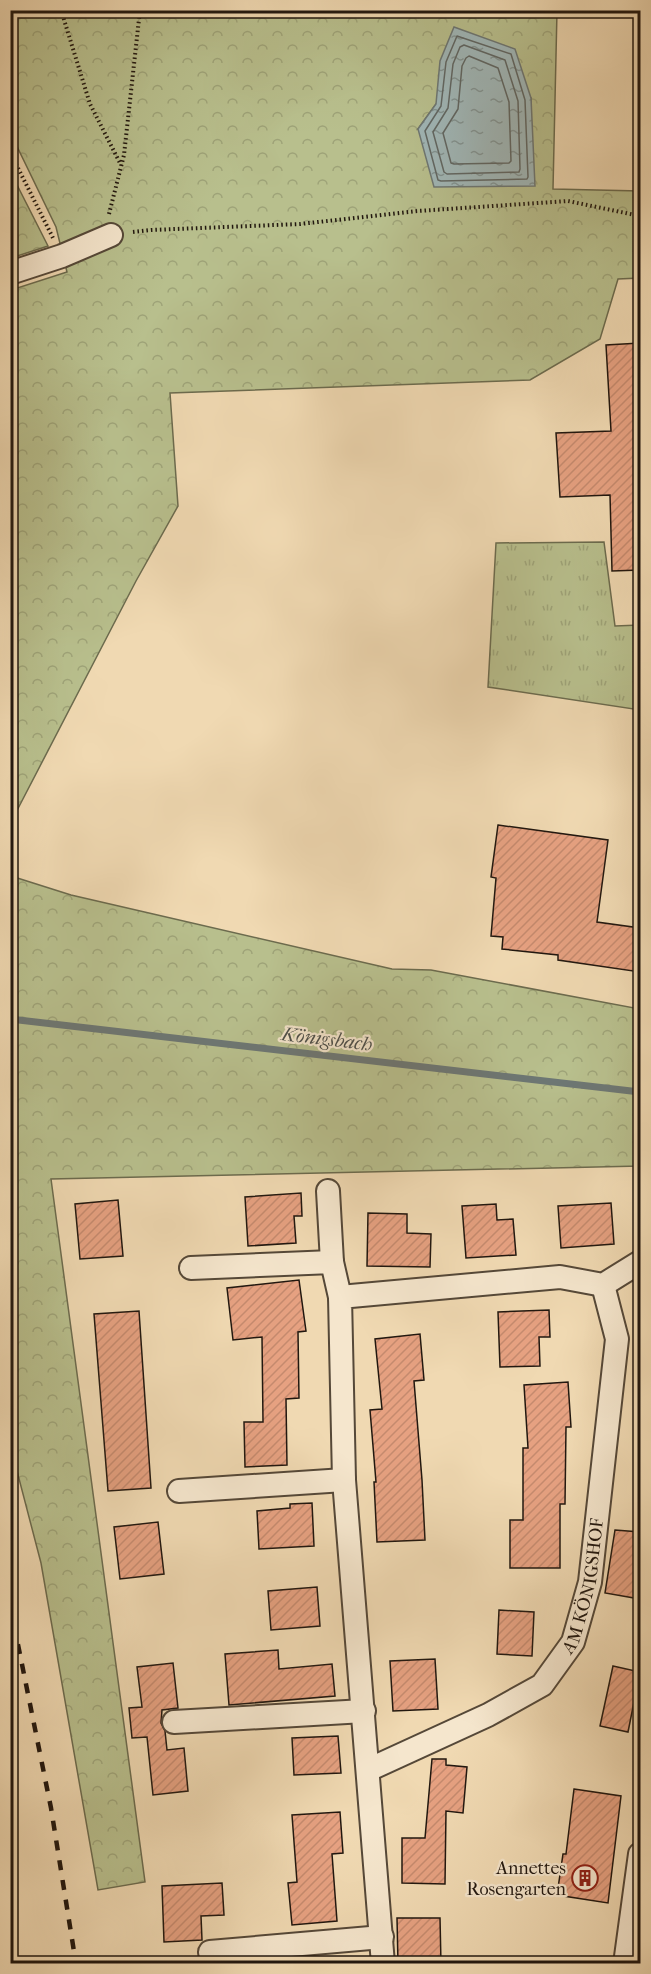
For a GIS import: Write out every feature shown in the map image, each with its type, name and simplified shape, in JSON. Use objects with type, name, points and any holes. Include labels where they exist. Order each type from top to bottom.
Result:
[{"type":"street","points":[[10,273],[62,256],[111,235]]},
{"type":"street","points":[[328,1191],[332,1262],[340,1296],[344,1480],[383,1964]]},
{"type":"street","points":[[191,1268],[332,1262]]},
{"type":"street","points":[[340,1296],[560,1277],[603,1285],[640,1262]]},
{"type":"street","name":"AM KÖNIGSHOF","points":[[369,1770],[488,1715],[542,1685],[573,1642],[590,1582],[617,1339],[603,1285]]},
{"type":"street","points":[[179,1491],[344,1480]]},
{"type":"street","points":[[174,1722],[364,1711]]},
{"type":"street","points":[[625,1964],[640,1854]]},
{"type":"street","points":[[210,1952],[382,1937]]},
{"type":"path","points":[[61,10],[90,104],[122,165]]},
{"type":"path","points":[[140,10],[124,155],[109,211],[111,235],[151,230],[300,224],[418,211],[568,201],[640,216]]},
{"type":"path","points":[[10,152],[62,256]]},
{"type":"green space","points":[[11,11],[557,11],[553,189],[640,191],[640,278],[618,279],[600,339],[530,380],[170,393],[178,506],[136,581],[11,822],[11,290],[67,272],[56,227],[11,134]],"holes":[[[531,98],[531,123],[418,129],[436,104]]]},
{"type":"green space","points":[[11,173],[48,246],[10,258]]},
{"type":"green space","points":[[604,542],[615,626],[640,625],[640,710],[488,687],[496,543]]},
{"type":"green space","points":[[11,876],[71,895],[392,969],[431,970],[640,1009],[640,1166],[51,1179],[145,1882],[98,1890],[41,1563],[11,1448]]},
{"type":"water","points":[[454,27],[515,49],[531,98],[535,186],[434,187],[418,129],[436,104],[440,61]]},
{"type":"building","points":[[640,343],[640,570],[612,571],[610,495],[560,497],[556,433],[611,431],[606,345]]},
{"type":"building","points":[[498,825],[608,840],[597,922],[640,928],[640,972],[558,960],[558,955],[502,949],[503,937],[491,936],[496,878],[491,877]]},
{"type":"building","points":[[301,1193],[302,1216],[294,1216],[296,1243],[248,1246],[245,1197]]},
{"type":"building","points":[[118,1200],[123,1256],[80,1259],[75,1204]]},
{"type":"building","points":[[611,1203],[614,1244],[561,1248],[558,1206]]},
{"type":"building","points":[[496,1204],[497,1220],[513,1219],[516,1255],[466,1258],[462,1206]]},
{"type":"building","points":[[368,1213],[407,1214],[407,1233],[431,1234],[430,1267],[367,1266]]},
{"type":"building","points":[[299,1280],[306,1331],[298,1332],[299,1398],[286,1399],[287,1465],[245,1467],[244,1422],[263,1422],[262,1337],[233,1340],[227,1288]]},
{"type":"building","points":[[549,1310],[550,1337],[539,1337],[540,1366],[500,1367],[498,1312]]},
{"type":"building","points":[[139,1311],[151,1488],[108,1491],[94,1314]]},
{"type":"building","points":[[420,1334],[424,1380],[414,1381],[425,1540],[377,1542],[374,1482],[376,1482],[370,1410],[382,1409],[375,1339]]},
{"type":"building","points":[[568,1382],[571,1427],[566,1427],[565,1504],[560,1504],[560,1568],[510,1568],[510,1520],[523,1520],[523,1448],[528,1448],[524,1385]]},
{"type":"building","points":[[312,1503],[314,1546],[259,1549],[257,1511],[290,1508],[290,1504]]},
{"type":"building","points":[[158,1522],[164,1574],[120,1579],[114,1527]]},
{"type":"building","points":[[615,1530],[640,1532],[640,1599],[605,1593]]},
{"type":"building","points":[[317,1587],[320,1626],[271,1630],[268,1591]]},
{"type":"building","points":[[499,1610],[534,1612],[532,1656],[497,1654]]},
{"type":"building","points":[[278,1650],[279,1669],[332,1664],[335,1696],[229,1705],[225,1654]]},
{"type":"building","points":[[435,1659],[438,1709],[393,1711],[390,1661]]},
{"type":"building","points":[[173,1663],[178,1708],[162,1710],[161,1723],[165,1731],[167,1750],[184,1748],[188,1791],[153,1795],[147,1737],[132,1738],[129,1708],[142,1707],[137,1667]]},
{"type":"building","points":[[613,1666],[640,1672],[628,1732],[600,1726]]},
{"type":"building","points":[[338,1736],[341,1773],[294,1775],[292,1738]]},
{"type":"building","points":[[432,1759],[446,1759],[446,1765],[467,1767],[463,1813],[446,1811],[445,1884],[402,1883],[402,1838],[425,1838]]},
{"type":"building","points":[[574,1789],[621,1796],[608,1903],[557,1895],[563,1854],[566,1854]]},
{"type":"building","points":[[340,1812],[343,1853],[332,1854],[337,1921],[292,1925],[288,1883],[297,1882],[292,1815]]},
{"type":"building","points":[[222,1883],[224,1915],[201,1916],[202,1940],[164,1942],[162,1886]]},
{"type":"building","points":[[397,1918],[440,1918],[441,1964],[398,1964]]},
{"type":"waterway","name":"Königsbach","points":[[10,1019],[640,1092]]},
{"type":"railway","points":[[10,1605],[51,1808],[76,1964]]},
{"type":"place","name":"Annettes Rosengarten","points":[[585,1878]]}]
